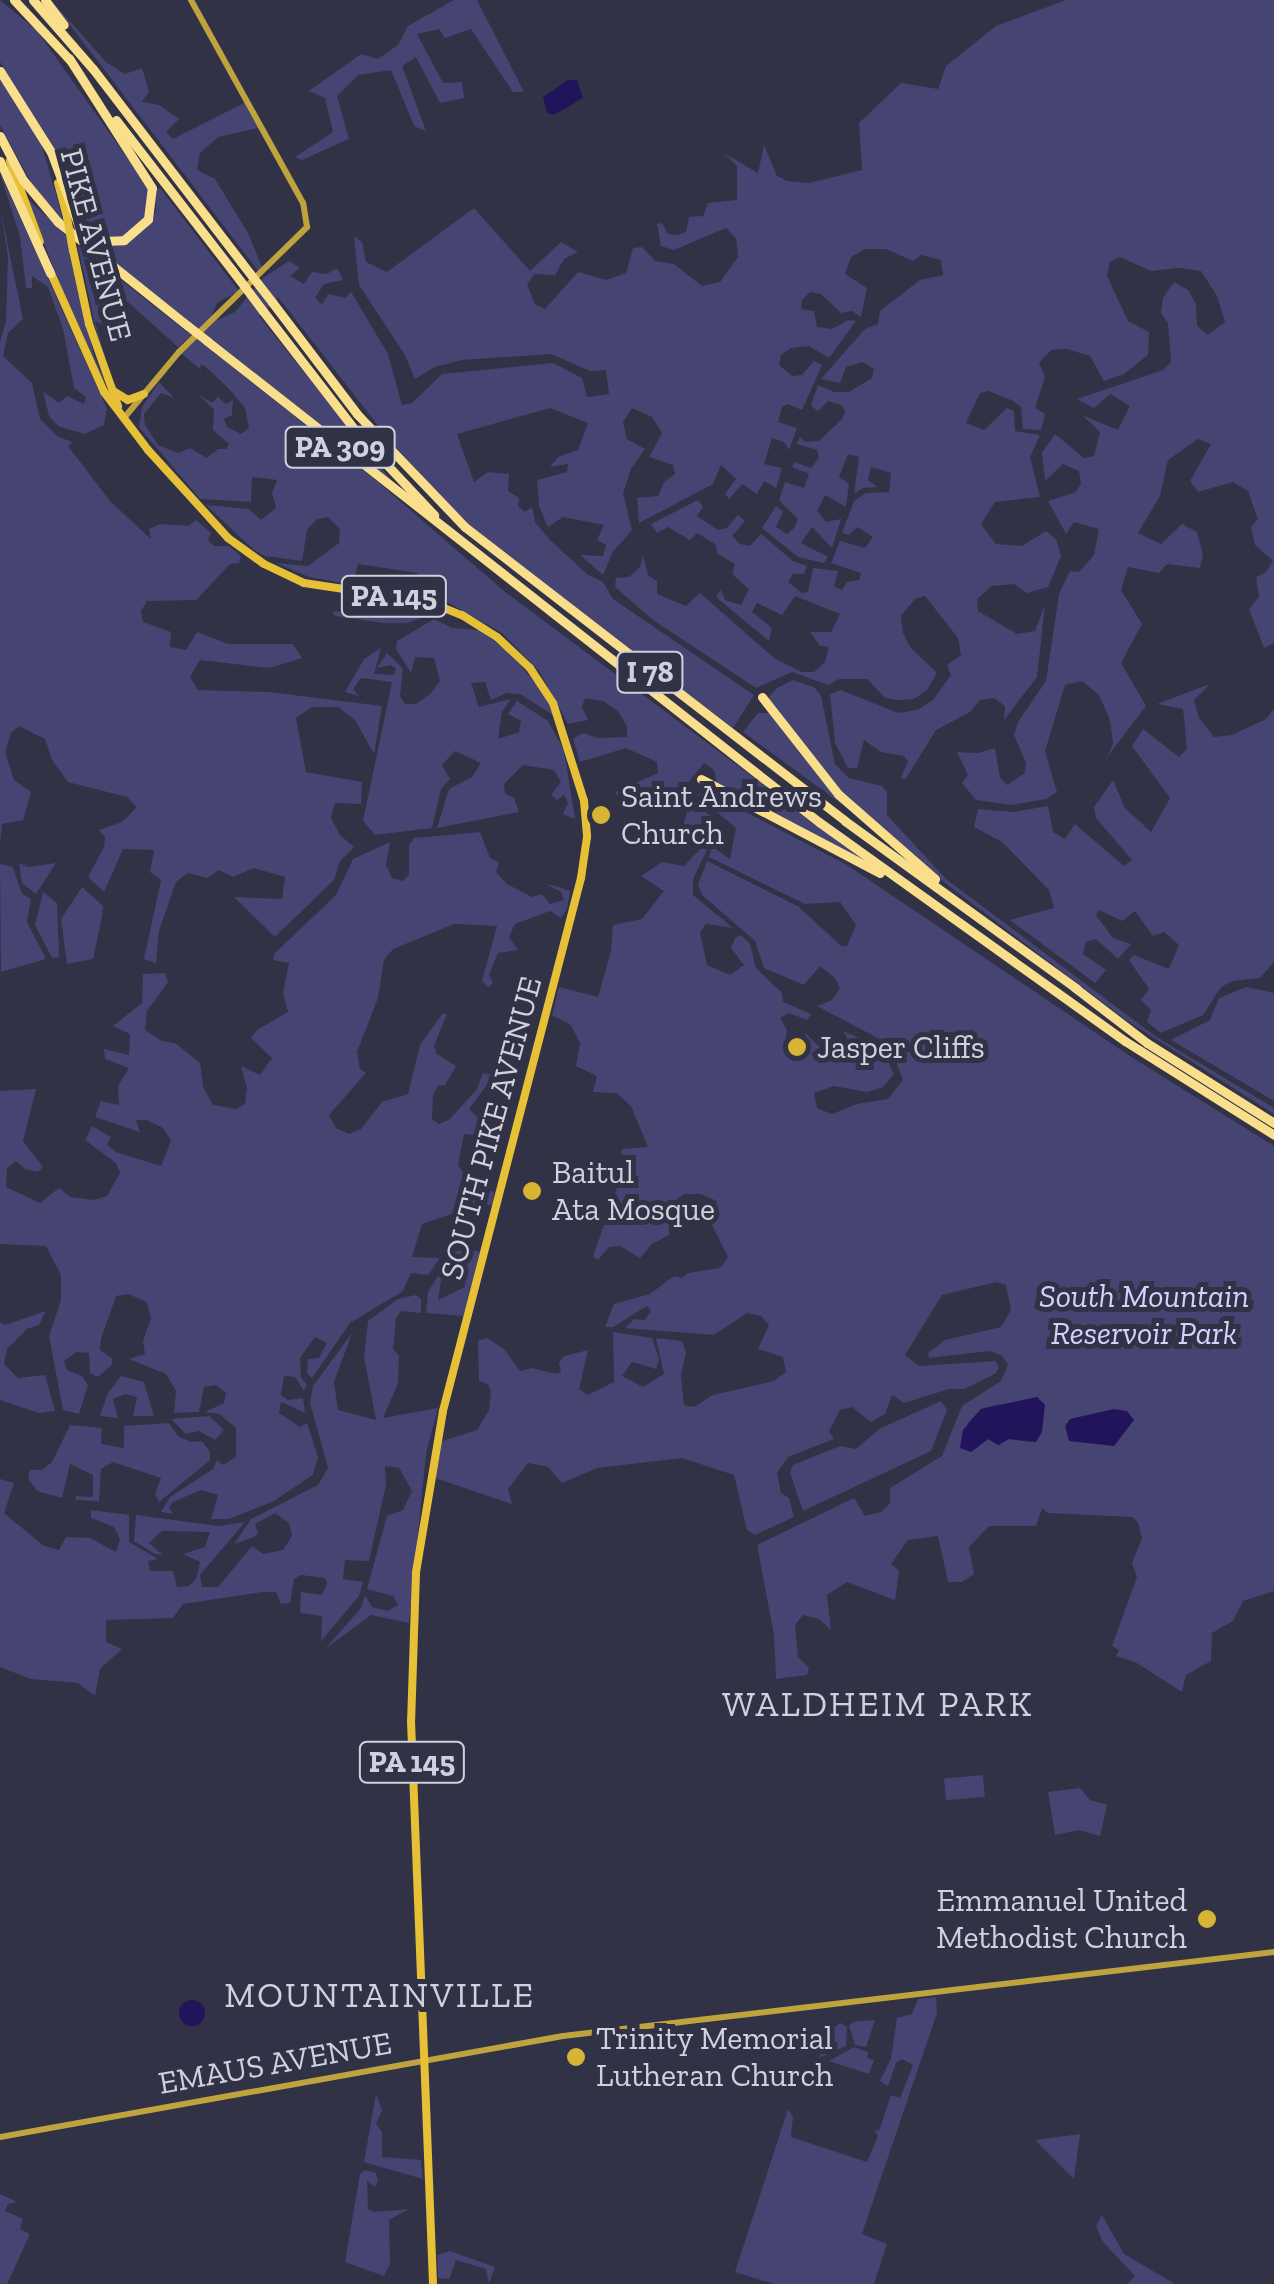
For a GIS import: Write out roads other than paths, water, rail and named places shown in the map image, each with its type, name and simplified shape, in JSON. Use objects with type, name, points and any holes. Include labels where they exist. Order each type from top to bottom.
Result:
[{"type":"highway","name":"I 78","points":[[14,0],[69,58],[359,436],[473,553],[819,822],[1053,991],[1274,1135]]},
{"type":"highway","name":"I 78","points":[[33,0],[93,69],[357,414],[465,528],[829,809],[1148,1043],[1274,1124]]},
{"type":"highway","points":[[45,0],[93,69]]},
{"type":"highway","points":[[11,88],[51,152],[78,227],[101,240],[130,237],[151,213],[150,182],[69,58]]},
{"type":"highway","name":"PA 145","points":[[0,71],[11,88]]},
{"type":"highway","name":"PA 309","points":[[0,136],[30,190],[58,222],[473,553]]},
{"type":"highway","points":[[0,161],[50,273]]},
{"type":"highway","points":[[762,697],[855,810],[1077,989]]},
{"type":"highway","points":[[702,779],[879,872],[1053,991]]},
{"type":"main road","points":[[123,419],[192,338],[307,227],[303,203],[191,0]]},
{"type":"main road","name":"PIKE AVENUE","points":[[11,88],[51,162],[67,217],[89,324],[123,419]]},
{"type":"main road","name":"PA 145","points":[[5,148],[50,273]]},
{"type":"main road","name":"PIKE AVENUE","points":[[50,273],[92,370],[123,419],[198,508],[261,563],[320,587],[428,602],[474,621],[508,645],[538,679],[558,713],[584,800],[587,836]]},
{"type":"main road","points":[[111,388],[128,400],[144,394]]},
{"type":"main road","name":"SOUTH PIKE AVENUE","points":[[424,2061],[411,1649],[422,1522],[438,1431],[574,904],[587,836]]},
{"type":"main road","name":"EMAUS AVENUE","points":[[0,2137],[563,2036],[1274,1952]]},
{"type":"main road","name":"PA 145","points":[[424,2061],[432,2284]]},
{"type":"place","name":"Saint Andrews Church","points":[[601,815]]},
{"type":"place","name":"Jasper Cliffs","points":[[797,1047]]},
{"type":"place","name":"Baitul Ata Mosque","points":[[532,1191]]},
{"type":"place","name":"Emmanuel United Methodist Church","points":[[1207,1919]]},
{"type":"place","name":"Trinity Memorial Lutheran Church","points":[[576,2057]]},
{"type":"district","name":"WALDHEIM PARK","points":[[878,1704]]},
{"type":"district","name":"MOUNTAINVILLE","points":[[380,1995]]},
{"type":"park label","name":"South Mountain Reservoir Park","points":[[1144,1316]]}]
